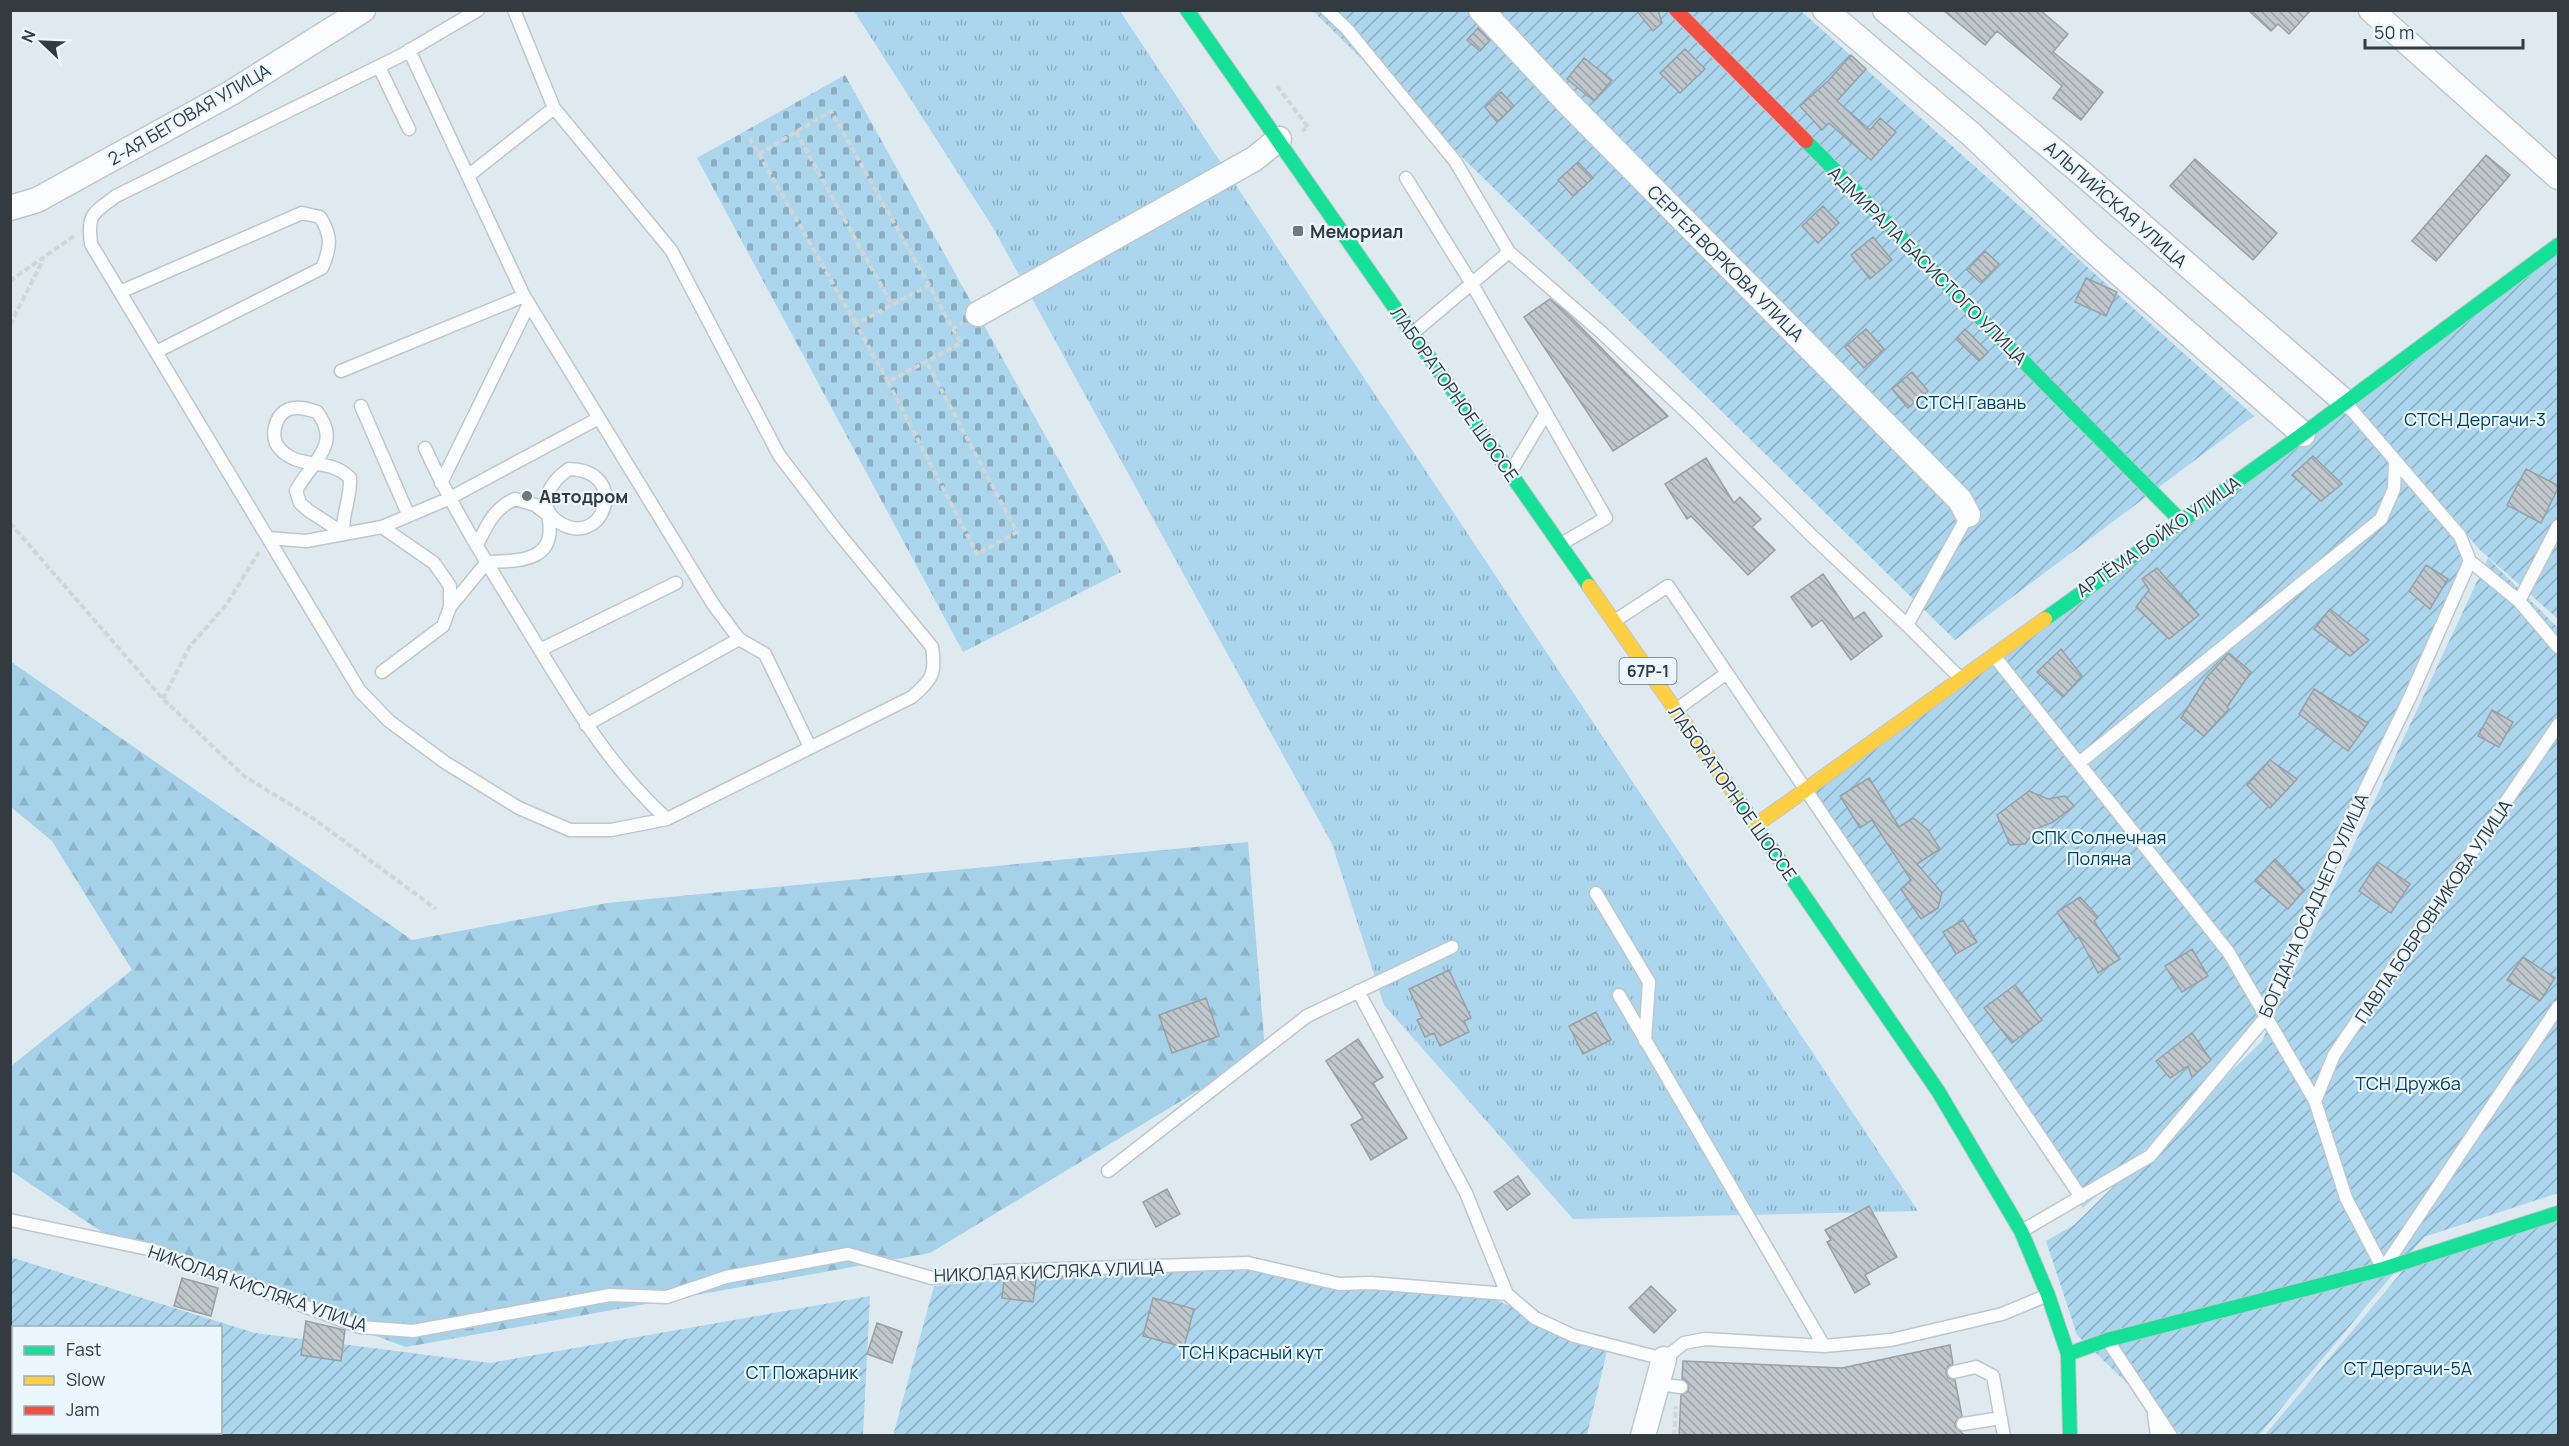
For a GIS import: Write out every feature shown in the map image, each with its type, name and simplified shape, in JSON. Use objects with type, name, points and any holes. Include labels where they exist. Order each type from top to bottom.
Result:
[{"type":"main road","name":"ЛАБОРАТОРНОЕ ШОССЕ","points":[[1187,10],[1756,825],[1938,1091],[2021,1231],[2048,1296],[2068,1354],[2070,1436]]},
{"type":"main road","name":"АДМИРАЛА БАСИСТОГО УЛИЦА","points":[[1676,10],[2180,520]]},
{"type":"main road","name":"АРТЁМА БОЙКО УЛИЦА","points":[[1756,825],[2303,434],[2344,401],[2559,245]]},
{"type":"main road","points":[[2068,1354],[2107,1340],[2383,1269],[2559,1213]]},
{"type":"street","name":"2-АЯ БЕГОВАЯ УЛИЦА","points":[[10,208],[37,200],[231,93],[363,10]]},
{"type":"street","name":"СЕРГЕЯ ВОРКОВА УЛИЦА","points":[[1481,10],[1568,103],[1960,500],[1968,516]]},
{"type":"street","points":[[1825,10],[1972,135],[2088,246],[2303,434]]},
{"type":"street","name":"АЛЬПИЙСКАЯ УЛИЦА","points":[[1885,10],[2085,176],[2344,401]]},
{"type":"street","points":[[2371,10],[2559,177]]},
{"type":"street","points":[[978,314],[1254,159],[1279,139]]},
{"type":"street","points":[[1643,1435],[1672,1386],[1664,1359]]},
{"type":"lane","points":[[477,10],[379,67],[145,180],[94,213],[88,224],[91,244],[360,691],[390,721],[446,763],[519,808],[570,830],[611,831],[667,819],[912,697],[927,685],[935,669],[932,647],[836,530],[779,454],[671,250],[554,108],[514,10]]},
{"type":"lane","points":[[1327,10],[1347,29],[1455,161],[1509,252],[1601,332],[1696,421],[1960,678]]},
{"type":"lane","points":[[409,50],[526,300],[713,604],[739,639],[765,654],[810,747]]},
{"type":"lane","points":[[379,67],[409,129]]},
{"type":"lane","points":[[468,176],[554,108]]},
{"type":"lane","points":[[1406,178],[1472,284],[1606,518],[1560,545]]},
{"type":"lane","points":[[120,292],[302,213],[320,217],[329,230],[330,251],[322,268],[156,352]]},
{"type":"lane","points":[[1412,333],[1509,252]]},
{"type":"lane","points":[[341,371],[526,300]]},
{"type":"lane","points":[[441,483],[526,300]]},
{"type":"lane","points":[[2344,401],[2460,536],[2470,561],[2519,601],[2559,647]]},
{"type":"lane","points":[[361,406],[408,514]]},
{"type":"lane","points":[[343,533],[300,503],[296,491],[314,463],[327,442],[324,421],[316,412],[291,408],[281,414],[275,426],[274,436],[278,447],[299,463],[314,463],[341,470],[350,478],[351,490],[342,517],[343,533]]},
{"type":"lane","points":[[1510,473],[1546,413]]},
{"type":"lane","points":[[268,538],[306,541],[382,527],[408,514],[448,499],[599,418]]},
{"type":"lane","points":[[425,448],[448,499],[586,725],[637,792],[667,819]]},
{"type":"lane","points":[[2079,763],[2381,519],[2394,489],[2395,463]]},
{"type":"lane","points":[[381,672],[443,626],[450,607],[487,562],[527,559],[541,552],[550,541],[551,528],[548,514],[546,505],[548,491],[557,477],[569,469],[582,470],[595,476],[604,488],[606,505],[600,516],[589,527],[577,529],[560,523],[548,514],[535,505],[515,499],[501,505],[493,514],[477,545]]},
{"type":"lane","points":[[1907,625],[1968,516]]},
{"type":"lane","points":[[2519,601],[2559,526]]},
{"type":"lane","points":[[382,527],[434,563],[450,586],[450,607]]},
{"type":"lane","name":"БОГДАНА ОСАДЧЕГО УЛИЦА","points":[[2021,1231],[2150,1156],[2266,1017],[2334,854],[2410,697],[2470,561]]},
{"type":"lane","points":[[540,650],[676,583]]},
{"type":"lane","points":[[1614,621],[1668,586],[2081,1197]]},
{"type":"lane","points":[[586,725],[739,639]]},
{"type":"lane","points":[[1993,654],[2229,953],[2315,1101],[2346,1198],[2383,1269],[2559,1007]]},
{"type":"lane","points":[[1675,710],[1727,673]]},
{"type":"lane","name":"ПАВЛА БОБРОВНИКОВА УЛИЦА","points":[[2315,1101],[2334,1055],[2559,725]]},
{"type":"lane","points":[[1596,893],[1649,982],[1645,1041]]},
{"type":"lane","points":[[1108,1171],[1307,1016],[1452,947]]},
{"type":"lane","points":[[1358,991],[1466,1193],[1507,1294],[1535,1318],[1574,1336],[1664,1359],[1684,1343],[1705,1338],[1824,1346],[1891,1341],[2002,1314],[2048,1296]]},
{"type":"lane","points":[[1619,995],[1824,1346]]},
{"type":"lane","name":"НИКОЛАЯ КИСЛЯКА УЛИЦА","points":[[10,1220],[153,1250],[360,1327],[413,1331],[610,1295],[668,1297],[726,1277],[848,1254],[932,1278],[998,1271],[1248,1263],[1339,1284],[1371,1283],[1507,1294]]},
{"type":"lane","points":[[2107,1340],[2170,1436]]},
{"type":"lane","points":[[1954,1372],[1976,1367],[1993,1376],[2004,1436]]},
{"type":"lane","points":[[2154,1410],[2157,1436]]},
{"type":"lane","points":[[1963,1424],[2001,1418]]},
{"type":"lane","points":[[1643,1435],[1648,1436]]},
{"type":"path","points":[[759,154],[831,111],[961,343],[888,382]]},
{"type":"path","points":[[796,132],[892,305]]},
{"type":"path","points":[[750,138],[888,382],[977,554],[1017,532],[926,361]]},
{"type":"path","points":[[10,281],[43,260],[88,224]]},
{"type":"path","points":[[10,325],[43,260]]},
{"type":"path","points":[[856,324],[929,285]]},
{"type":"path","points":[[953,328],[978,314]]},
{"type":"path","points":[[10,523],[163,699],[244,776],[314,819],[436,909]]},
{"type":"path","points":[[163,699],[190,646],[226,605],[268,538]]},
{"type":"path","points":[[1672,1386],[1674,1436]]},
{"type":"green space","points":[[854,11],[1120,11],[1918,1211],[1573,1219],[1384,1005],[1332,844],[992,226]]},
{"type":"green space","name":"СТСН Гавань","points":[[1313,11],[1801,11],[2254,416],[1955,640]]},
{"type":"green space","points":[[845,75],[1121,572],[963,652],[697,158]]},
{"type":"green space","name":"СТСН Дергачи-3","points":[[2558,254],[2558,619],[2480,550],[2353,404]]},
{"type":"green space","name":"СПК Солнечная Поляна","points":[[2345,408],[2457,538],[2464,560],[2259,1015],[2148,1147],[2083,1208],[1805,798]]},
{"type":"green space","name":"ТСН Дружба","points":[[2488,558],[2558,628],[2558,1193],[2424,1237],[2259,1435],[2181,1435],[2077,1335],[2046,1241],[2074,1225],[2262,1041]]},
{"type":"green space","points":[[10,661],[412,940],[607,903],[1248,842],[1265,1050],[930,1253],[406,1347],[117,1242],[11,1171],[11,1066],[132,970],[52,841],[11,807]]},
{"type":"green space","name":"СТ Дергачи-5А","points":[[2558,1219],[2558,1435],[2264,1436],[2405,1268]]},
{"type":"green space","name":"СТ Пожарник","points":[[10,1257],[255,1333],[490,1363],[870,1296],[863,1435],[11,1435]]},
{"type":"green space","name":"ТСН Красный кут","points":[[1251,1268],[1474,1292],[1609,1343],[1587,1435],[893,1436],[934,1286],[1044,1275]]},
{"type":"building","points":[[1636,10],[1658,10],[1662,23],[1653,31]]},
{"type":"building","points":[[1943,10],[2040,10],[2068,34],[2053,52],[2103,92],[2081,120],[2053,98],[2062,86],[1997,31],[1985,45]]},
{"type":"building","points":[[2248,10],[2311,10],[2289,34],[2278,24],[2271,31]]},
{"type":"building","points":[[1478,28],[1490,40],[1480,51],[1467,40]]},
{"type":"building","points":[[1685,49],[1705,69],[1680,93],[1660,73]]},
{"type":"building","points":[[1851,55],[1866,69],[1837,101],[1870,130],[1880,118],[1896,132],[1871,160],[1829,123],[1822,130],[1800,106],[1829,80]]},
{"type":"building","points":[[1584,58],[1612,80],[1594,101],[1567,79]]},
{"type":"building","points":[[1501,92],[1514,106],[1497,122],[1485,107]]},
{"type":"building","points":[[2486,155],[2510,175],[2436,261],[2412,241]]},
{"type":"building","points":[[2195,159],[2277,233],[2253,260],[2170,186]]},
{"type":"building","points":[[1578,162],[1593,178],[1573,196],[1558,180]]},
{"type":"building","points":[[1823,206],[1839,223],[1818,243],[1802,226]]},
{"type":"building","points":[[1873,237],[1892,260],[1870,279],[1851,255]]},
{"type":"building","points":[[1985,251],[1999,264],[1981,283],[1967,270]]},
{"type":"building","points":[[2086,278],[2117,292],[2106,316],[2075,302]]},
{"type":"building","points":[[1550,299],[1567,313],[1668,416],[1613,451],[1524,317]]},
{"type":"building","points":[[1866,329],[1884,349],[1864,368],[1845,347]]},
{"type":"building","points":[[1965,329],[1988,352],[1979,361],[1956,339]]},
{"type":"building","points":[[1912,372],[1928,391],[1908,408],[1892,389]]},
{"type":"building","points":[[2313,456],[2342,484],[2321,501],[2292,475]]},
{"type":"building","points":[[1706,458],[1734,503],[1740,497],[1761,519],[1752,527],[1775,550],[1748,575],[1691,516],[1687,519],[1665,484]]},
{"type":"building","points":[[2526,469],[2559,486],[2541,523],[2507,505]]},
{"type":"building","points":[[2426,565],[2448,579],[2430,609],[2409,591]]},
{"type":"building","points":[[2157,568],[2199,615],[2169,639],[2136,607],[2149,590],[2142,579]]},
{"type":"building","points":[[1823,574],[1854,619],[1864,612],[1882,636],[1851,660],[1822,620],[1812,627],[1791,597]]},
{"type":"building","points":[[2330,609],[2369,640],[2350,656],[2314,629]]},
{"type":"building","points":[[2061,649],[2082,676],[2063,697],[2037,672]]},
{"type":"building","points":[[2229,653],[2251,672],[2227,707],[2229,709],[2204,736],[2181,718],[2206,678]]},
{"type":"building","points":[[2314,689],[2368,723],[2348,751],[2299,714]]},
{"type":"building","points":[[2492,710],[2513,722],[2499,747],[2478,736]]},
{"type":"building","points":[[2270,760],[2297,779],[2270,808],[2247,785]]},
{"type":"building","points":[[1869,778],[1899,827],[1913,818],[1928,830],[1940,849],[1917,864],[1942,893],[1938,908],[1921,919],[1901,889],[1911,880],[1872,820],[1860,828],[1840,796]]},
{"type":"building","points":[[2029,791],[2048,799],[2065,796],[2074,806],[2053,822],[2036,829],[2025,844],[2010,845],[1997,815]]},
{"type":"building","points":[[2275,859],[2304,890],[2288,909],[2255,881]]},
{"type":"building","points":[[2378,862],[2410,884],[2391,913],[2359,891]]},
{"type":"building","points":[[2080,897],[2098,917],[2094,921],[2120,959],[2098,973],[2079,937],[2076,939],[2057,912]]},
{"type":"building","points":[[1963,920],[1977,942],[1956,954],[1943,932]]},
{"type":"building","points":[[2192,949],[2208,976],[2182,992],[2165,966]]},
{"type":"building","points":[[2523,957],[2555,978],[2540,1001],[2507,980]]},
{"type":"building","points":[[1449,970],[1471,1018],[1464,1021],[1469,1032],[1440,1046],[1434,1033],[1425,1037],[1417,1020],[1422,1018],[1409,989]]},
{"type":"building","points":[[2015,985],[2042,1020],[2012,1043],[1984,1008]]},
{"type":"building","points":[[1206,998],[1219,1036],[1172,1053],[1159,1015]]},
{"type":"building","points":[[1596,1012],[1611,1040],[1583,1054],[1569,1026]]},
{"type":"building","points":[[2192,1033],[2211,1060],[2192,1077],[2188,1066],[2170,1078],[2156,1061]]},
{"type":"building","points":[[1358,1039],[1383,1077],[1373,1083],[1407,1138],[1371,1160],[1351,1125],[1363,1118],[1326,1061]]},
{"type":"building","points":[[1518,1176],[1530,1194],[1507,1210],[1494,1192]]},
{"type":"building","points":[[1167,1189],[1180,1214],[1156,1227],[1143,1202]]},
{"type":"building","points":[[1869,1206],[1897,1257],[1865,1275],[1870,1284],[1855,1293],[1827,1242],[1831,1240],[1825,1230]]},
{"type":"building","points":[[182,1278],[218,1288],[211,1316],[174,1306]]},
{"type":"building","points":[[1004,1279],[1036,1280],[1033,1302],[1002,1298]]},
{"type":"building","points":[[1651,1286],[1676,1310],[1654,1333],[1629,1308]]},
{"type":"building","points":[[1153,1298],[1194,1309],[1184,1347],[1143,1336]]},
{"type":"building","points":[[306,1321],[345,1330],[341,1361],[301,1355]]},
{"type":"building","points":[[877,1323],[902,1332],[892,1363],[867,1354]]},
{"type":"building","points":[[1950,1345],[1953,1364],[1948,1366],[1946,1373],[1948,1378],[1955,1380],[1962,1416],[1956,1421],[1955,1426],[1965,1436],[1679,1436],[1681,1395],[1687,1392],[1689,1387],[1682,1379],[1683,1361],[1842,1368]]},
{"type":"traffic: fast","points":[[1187,10],[1589,586]]},
{"type":"traffic: fast","points":[[1806,141],[2180,520]]},
{"type":"traffic: fast","points":[[2045,619],[2303,434],[2558,245]]},
{"type":"traffic: fast","points":[[1735,795],[1938,1091],[2021,1231],[2048,1295],[2068,1354],[2070,1436]]},
{"type":"traffic: fast","points":[[2068,1354],[2107,1340],[2383,1269],[2558,1213]]},
{"type":"traffic: slow","points":[[1589,586],[1735,795]]},
{"type":"traffic: slow","points":[[1756,825],[2045,619]]},
{"type":"traffic: jam","points":[[1676,10],[1806,141]]},
{"type":"place","name":"Мемориал","points":[[1298,231]]},
{"type":"place","name":"Автодром","points":[[527,496]]}]
